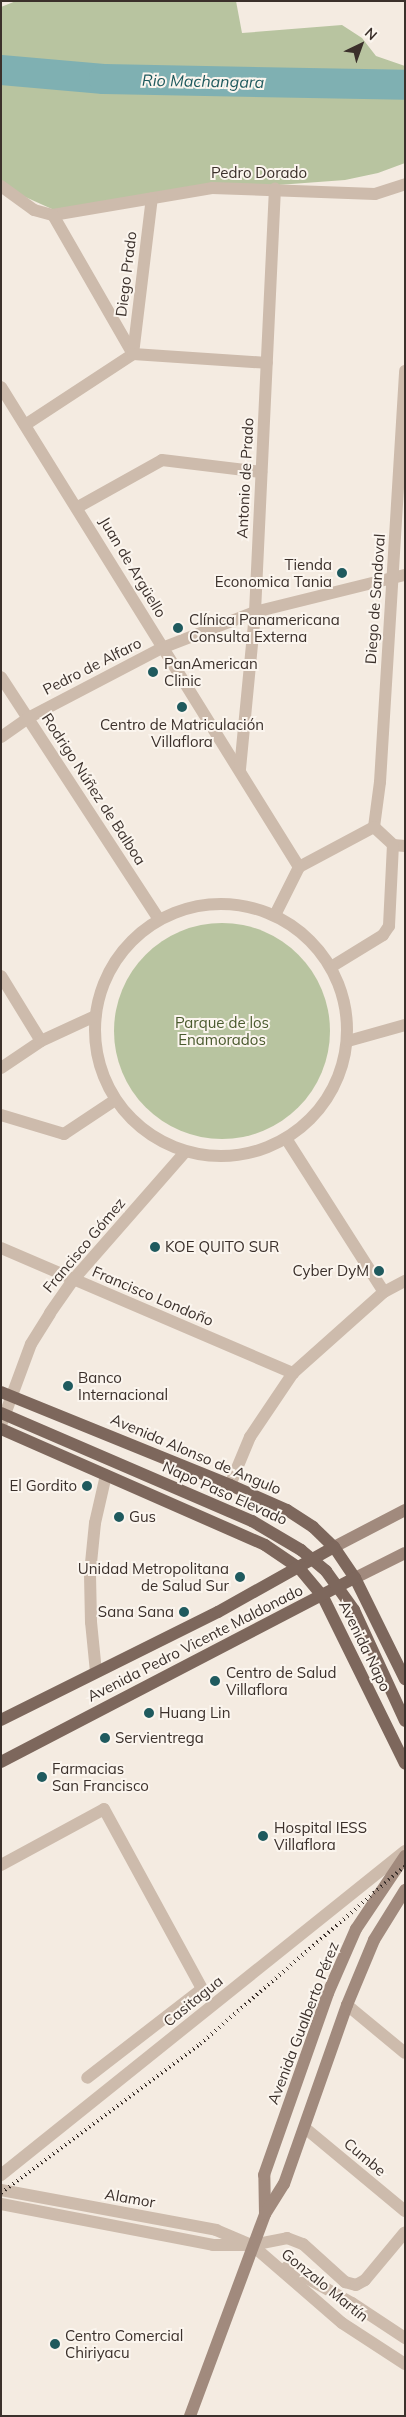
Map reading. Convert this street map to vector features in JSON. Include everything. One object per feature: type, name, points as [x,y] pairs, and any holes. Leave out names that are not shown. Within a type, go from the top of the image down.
[{"type":"main road","name":"Avenida Alonso de Angulo","points":[[5,1394],[287,1510],[313,1527],[334,1547],[355,1578]]},
{"type":"main road","name":"Napo Paso Elevado","points":[[1,1413],[252,1521],[301,1550],[326,1571],[354,1610],[405,1722]]},
{"type":"main road","points":[[1,1429],[265,1545],[299,1568],[322,1595]]},
{"type":"main road","name":"Avenida Pedro Vicente Maldonado","points":[[1,1720],[299,1568],[334,1547],[405,1510]]},
{"type":"main road","name":"Avenida Pedro Vicente Maldonado","points":[[1,1762],[405,1553]]},
{"type":"main road","name":"Avenida Napo","points":[[355,1578],[405,1679]]},
{"type":"main road","name":"Avenida Napo","points":[[322,1595],[405,1764]]},
{"type":"main road","name":"Avenida Gualberto Pérez","points":[[265,2214],[264,2175],[328,1993],[356,1929],[405,1856]]},
{"type":"main road","name":"Avenida Gualberto Pérez","points":[[190,2416],[252,2245],[265,2214],[284,2184],[347,2005],[374,1940],[405,1890]]},
{"type":"street","name":"Pedro Dorado","points":[[1,186],[34,210],[53,215],[212,188],[275,188],[375,194],[405,184]]},
{"type":"street","name":"Antonio de Prado","points":[[240,769],[256,612],[275,188]]},
{"type":"street","name":"Diego Prado","points":[[133,354],[152,198]]},
{"type":"street","points":[[53,215],[133,354]]},
{"type":"street","points":[[25,425],[133,354],[267,363]]},
{"type":"street","name":"Diego de Sandoval","points":[[374,828],[399,575],[405,371]]},
{"type":"street","name":"Juan de Argüello","points":[[1,387],[78,507],[162,648],[240,769],[299,868]]},
{"type":"street","points":[[78,507],[162,460],[261,472]]},
{"type":"street","name":"Pedro de Alfaro","points":[[1,737],[28,718],[162,648],[256,612],[399,575]]},
{"type":"street","name":"Rodrigo Núñez de Balboa","points":[[1,677],[159,919]]},
{"type":"street","points":[[275,915],[299,868],[374,828],[399,845],[389,926],[383,935],[331,967]]},
{"type":"street","points":[[236,904],[275,915],[307,937],[331,967],[346,1003],[348,1041],[334,1087],[317,1114],[287,1140],[254,1154],[228,1157],[185,1152],[146,1132],[115,1100],[98,1060],[95,1016],[105,977],[127,944],[159,919],[196,905],[236,904]]},
{"type":"street","points":[[1,976],[41,1041]]},
{"type":"street","points":[[1,1068],[41,1041],[95,1016]]},
{"type":"street","points":[[348,1041],[405,1026]]},
{"type":"street","points":[[1,1115],[64,1134],[115,1100]]},
{"type":"street","points":[[287,1140],[384,1292]]},
{"type":"street","name":"Francisco Gómez","points":[[1,1425],[5,1394],[31,1344],[73,1280],[185,1152]]},
{"type":"street","name":"Francisco Londoño","points":[[1,1248],[293,1373]]},
{"type":"street","points":[[230,1485],[254,1430],[293,1373],[384,1292],[405,1281]]},
{"type":"street","points":[[96,1672],[91,1622],[90,1573],[95,1523],[106,1475]]},
{"type":"street","points":[[1,1865],[104,1809],[202,1989],[87,2078]]},
{"type":"street","name":"Casitagua","points":[[1,2175],[405,1851]]},
{"type":"street","points":[[347,2005],[405,2053]]},
{"type":"street","name":"Cumbe","points":[[305,2128],[405,2211]]},
{"type":"street","name":"Alamor","points":[[1,2190],[216,2230],[252,2245]]},
{"type":"street","name":"Alamor","points":[[1,2204],[213,2246],[252,2245],[287,2238],[303,2244],[345,2282],[356,2285],[365,2280],[405,2232]]},
{"type":"street","points":[[252,2245],[405,2338]]},
{"type":"street","name":"Gonzalo Martín","points":[[252,2245],[342,2323],[405,2364]]},
{"type":"green space","points":[[16,1],[236,1],[242,33],[342,25],[362,38],[376,56],[405,66],[405,163],[378,173],[345,180],[154,194],[63,214],[1,186],[1,7]]},
{"type":"green space","name":"Parque de los Enamorados","points":[[222,923],[243,925],[263,931],[282,941],[298,955],[312,971],[322,990],[328,1010],[330,1031],[328,1052],[322,1072],[312,1091],[298,1107],[282,1121],[263,1131],[243,1137],[222,1139],[201,1137],[181,1131],[162,1121],[146,1107],[132,1091],[122,1072],[116,1052],[114,1031],[116,1010],[122,990],[132,971],[146,955],[162,941],[181,931],[201,925]]},
{"type":"waterway","name":"Rio Machangara","points":[[1,70],[104,79],[405,85]]},
{"type":"railway","points":[[1,2193],[200,2044],[405,1866]]},
{"type":"place","name":"Tienda Economica Tania","points":[[342,573]]},
{"type":"place","name":"Clínica Panamericana Consulta Externa","points":[[178,628]]},
{"type":"place","name":"PanAmerican Clinic","points":[[153,672]]},
{"type":"place","name":"Centro de Matriculación Villaflora","points":[[182,707]]},
{"type":"place","name":"KOE QUITO SUR","points":[[155,1247]]},
{"type":"place","name":"Cyber DyM","points":[[379,1271]]},
{"type":"place","name":"Banco Internacional","points":[[68,1386]]},
{"type":"place","name":"El Gordito","points":[[87,1486]]},
{"type":"place","name":"Gus","points":[[119,1517]]},
{"type":"place","name":"Unidad Metropolitana de Salud Sur","points":[[240,1577]]},
{"type":"place","name":"Sana Sana","points":[[184,1612]]},
{"type":"place","name":"Centro de Salud Villaflora","points":[[215,1681]]},
{"type":"place","name":"Huang Lin","points":[[149,1713]]},
{"type":"place","name":"Servientrega","points":[[105,1738]]},
{"type":"place","name":"Farmacias San Francisco","points":[[42,1777]]},
{"type":"place","name":"Hospital IESS Villaflora","points":[[263,1836]]},
{"type":"place","name":"Centro Comercial Chiriyacu","points":[[55,2344]]}]
